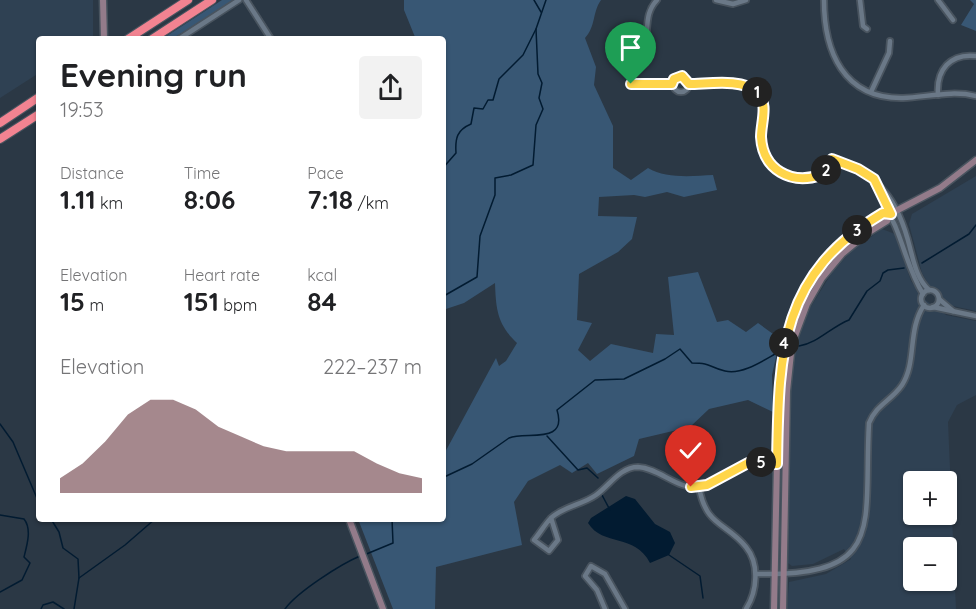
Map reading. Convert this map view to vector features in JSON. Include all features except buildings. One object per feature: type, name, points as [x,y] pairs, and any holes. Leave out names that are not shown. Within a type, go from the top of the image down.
[{"type":"highway","points":[[133,36],[188,0]]},
{"type":"highway","points":[[158,36],[212,0]]},
{"type":"highway","points":[[0,123],[36,99]]},
{"type":"highway","points":[[0,139],[36,116]]},
{"type":"main road","points":[[103,0],[104,36]]},
{"type":"main road","points":[[783,609],[787,391],[790,357],[796,332],[807,304],[833,264],[854,243],[887,221],[894,213],[940,188],[976,160]]},
{"type":"main road","points":[[774,609],[780,361],[797,305],[817,271],[842,243],[874,218],[883,213],[894,213]]},
{"type":"main road","points":[[350,522],[383,609]]},
{"type":"street","points":[[184,36],[239,0]]},
{"type":"street","points":[[246,0],[270,36]]},
{"type":"street","points":[[657,0],[650,8],[646,24],[645,46],[633,65],[631,84],[672,84],[679,76],[687,79],[689,84]]},
{"type":"street","points":[[716,0],[733,4],[746,0]]},
{"type":"street","points":[[824,0],[825,31],[834,57],[845,73],[871,92],[893,97],[976,96]]},
{"type":"street","points":[[860,0],[860,14],[867,28]]},
{"type":"street","points":[[938,0],[953,20]]},
{"type":"street","points":[[871,92],[889,53],[890,41]]},
{"type":"street","points":[[938,95],[939,75],[947,63],[961,57],[976,56]]},
{"type":"street","points":[[672,84],[674,89],[681,92],[687,89],[689,84]]},
{"type":"street","points":[[689,84],[741,85],[759,93],[764,104],[762,144],[767,158],[780,173],[800,178],[815,177],[821,175],[832,159],[865,172],[880,188],[880,195],[905,230],[917,274],[929,290],[936,292],[941,304],[958,314]]},
{"type":"street","points":[[756,574],[808,573],[828,567],[847,555],[861,538],[867,513],[869,423],[875,411],[903,384],[908,367],[914,323],[924,305],[923,294],[914,279],[894,213]]},
{"type":"street","points":[[923,294],[929,290]]},
{"type":"street","points":[[933,307],[939,299]]},
{"type":"street","points":[[924,305],[976,316]]},
{"type":"street","points":[[551,518],[558,540],[549,551],[534,540],[551,518],[564,508],[598,494],[611,480],[637,467],[683,485],[699,487],[748,463],[777,464]]},
{"type":"street","points":[[699,487],[704,506],[712,518],[747,548],[756,574],[754,592],[746,609]]},
{"type":"street","points":[[605,609],[597,590],[585,576],[591,566],[605,574],[625,609]]},
{"type":"shaded area","points":[[0,0],[93,0],[93,36],[36,36],[36,75],[0,98]]},
{"type":"shaded area","points":[[222,0],[234,0],[177,36],[167,36]]},
{"type":"shaded area","points":[[404,0],[601,0],[591,29],[585,38],[596,67],[594,85],[613,126],[613,168],[631,180],[648,168],[671,175],[713,175],[717,190],[684,197],[667,192],[645,197],[634,195],[599,197],[598,216],[637,217],[632,239],[618,252],[579,274],[577,320],[592,323],[578,350],[590,361],[611,344],[653,353],[656,334],[674,335],[668,277],[698,272],[717,322],[728,320],[746,332],[758,323],[780,339],[772,375],[773,412],[748,400],[709,409],[690,427],[639,439],[634,456],[597,474],[588,463],[572,473],[560,465],[528,481],[514,502],[522,545],[436,567],[435,609],[393,609],[359,522],[446,522],[446,450],[496,358],[499,366],[506,361],[517,343],[505,329],[499,316],[495,283],[464,303],[446,309],[446,36],[415,36],[404,10]]},
{"type":"shaded area","points":[[970,0],[976,0],[976,31],[961,25],[974,4]]},
{"type":"shaded area","points":[[976,176],[976,311],[948,305],[932,291],[922,273],[909,224],[912,214]]},
{"type":"shaded area","points":[[882,229],[895,234],[911,281],[924,299],[946,315],[976,321],[976,395],[957,405],[948,422],[950,471],[903,471],[903,525],[952,525],[953,537],[903,537],[903,591],[955,591],[956,609],[787,609],[789,582],[826,574],[851,559],[844,549],[813,564],[792,566],[788,563],[791,387],[796,346],[810,308],[831,274],[851,251]]},
{"type":"shaded area","points":[[626,496],[635,499],[655,524],[670,532],[675,543],[669,555],[650,563],[636,547],[602,535],[588,523],[591,518]]},
{"type":"waterway","points":[[534,0],[541,12]]},
{"type":"waterway","points":[[446,295],[477,277],[480,236],[495,195],[495,178],[511,175],[533,165],[536,125],[543,109],[539,98],[542,83],[538,74],[536,29],[546,0]]},
{"type":"waterway","points":[[446,164],[456,153],[458,135],[471,124],[474,108],[483,109],[488,100],[493,100],[499,79],[523,55],[536,29]]},
{"type":"waterway","points":[[922,263],[969,234],[976,225]]},
{"type":"waterway","points":[[799,346],[812,342],[849,320],[867,291],[880,281],[883,273],[904,268]]},
{"type":"waterway","points":[[446,476],[472,464],[509,438],[551,432],[557,428],[559,421],[557,410],[595,380],[624,379],[680,349],[692,363],[707,364],[731,372],[751,367],[775,354]]},
{"type":"waterway","points":[[0,424],[13,442],[36,496]]},
{"type":"waterway","points":[[547,436],[578,470],[587,468],[598,478]]},
{"type":"waterway","points":[[602,495],[610,510]]},
{"type":"waterway","points":[[0,515],[24,519],[28,527],[24,557],[30,563],[22,580],[0,592]]},
{"type":"waterway","points":[[53,522],[59,532],[63,548],[78,559],[79,578],[74,609]]},
{"type":"waterway","points":[[79,578],[125,545],[152,522]]},
{"type":"waterway","points":[[364,555],[393,543],[392,522]]},
{"type":"waterway","points":[[669,555],[700,576],[703,598]]},
{"type":"waterway","points":[[285,609],[320,579],[360,556]]},
{"type":"waterway","points":[[41,609],[43,605],[53,602],[64,609]]},
{"type":"route","points":[[631,84],[672,84],[674,79],[682,76],[689,84],[749,86],[759,93],[764,104],[762,144],[767,158],[780,173],[788,177],[800,178],[821,175],[832,159],[865,172],[874,179],[891,214],[883,213],[846,239],[817,271],[797,305],[785,337],[780,361],[777,464],[748,463],[707,485],[691,487]]}]
